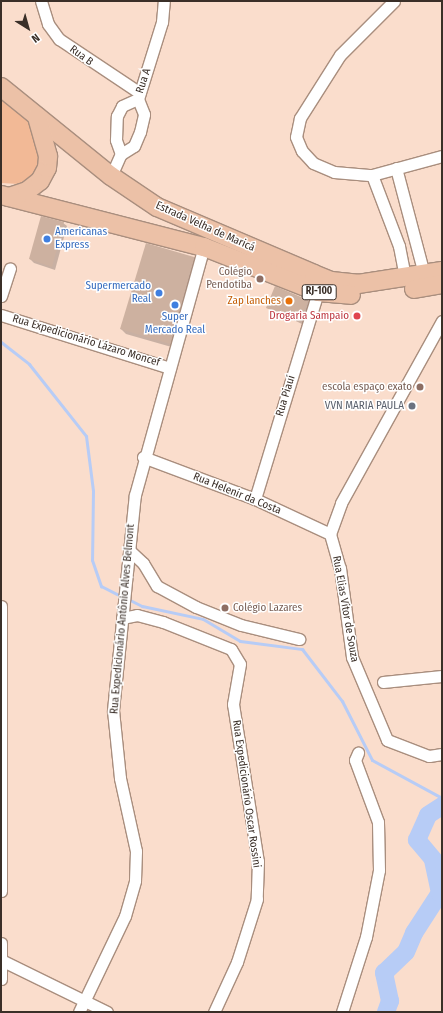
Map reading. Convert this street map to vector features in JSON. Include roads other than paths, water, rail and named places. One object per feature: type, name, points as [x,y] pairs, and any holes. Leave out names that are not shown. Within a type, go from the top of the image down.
[{"type":"main road","name":"Estrada Velha de Maricá","points":[[1,87],[37,118],[111,176],[157,207],[330,281],[358,284],[405,278],[442,271]]},
{"type":"main road","points":[[5,196],[27,191],[40,181],[47,168],[48,156],[37,118]]},
{"type":"main road","name":"Estrada Velha de Maricá","points":[[5,196],[204,247],[318,292],[387,294],[442,284]]},
{"type":"main road","points":[[148,232],[161,224],[157,207]]},
{"type":"street","name":"Rua B","points":[[41,1],[48,24],[59,40],[139,96]]},
{"type":"street","name":"Rua A","points":[[121,154],[134,146],[140,132],[144,114],[139,96],[162,22],[164,1]]},
{"type":"street","points":[[394,1],[340,55],[300,118],[296,136],[302,151],[313,163],[334,172],[372,175],[442,156]]},
{"type":"street","points":[[111,176],[121,154],[116,140],[118,116],[122,106],[139,96]]},
{"type":"street","points":[[396,168],[424,274]]},
{"type":"street","points":[[372,175],[399,246],[405,278]]},
{"type":"street","name":"Rua Expedicionário Antônio Alves Belmont","points":[[79,1012],[125,916],[135,880],[136,851],[120,778],[113,710],[130,551],[134,495],[143,457],[204,247]]},
{"type":"street","points":[[1,296],[10,268]]},
{"type":"street","name":"Rua Piauí","points":[[255,499],[318,292]]},
{"type":"street","name":"Rua Expedicionário Lázaro Moncef","points":[[1,315],[170,368]]},
{"type":"street","points":[[330,534],[341,503],[442,321]]},
{"type":"street","name":"Rua Helenir da Costa","points":[[143,457],[255,499],[330,534]]},
{"type":"street","name":"Rua Elias Vítor de Souza","points":[[330,534],[340,568],[352,657],[387,740],[429,756],[442,754]]},
{"type":"street","points":[[130,551],[143,563],[157,586],[196,607],[241,625],[299,639]]},
{"type":"street","points":[[1,606],[1,891]]},
{"type":"street","name":"Rua Expedicionário Oscar Rossini","points":[[123,616],[138,615],[163,622],[231,650],[240,664],[233,704],[258,861],[256,899],[237,962],[214,1012]]},
{"type":"street","points":[[383,682],[442,676]]},
{"type":"street","points":[[342,1012],[366,938],[379,870],[378,822],[355,760],[358,753]]},
{"type":"street","points":[[1,943],[1,979]]},
{"type":"street","points":[[1,960],[107,1012]]},
{"type":"waterway","points":[[1,342],[29,364],[86,436],[93,491],[92,560],[101,586],[123,597]]},
{"type":"waterway","points":[[128,599],[142,606],[203,619],[240,641],[302,649],[342,701],[372,760],[442,798]]},
{"type":"waterway","points":[[386,1012],[390,1001],[384,973],[406,952],[414,933],[440,893],[433,859],[417,840],[428,815],[442,806]]},
{"type":"place","name":"Americanas Express","points":[[47,239]]},
{"type":"place","name":"Colégio Pendotiba","points":[[260,279]]},
{"type":"place","name":"Supermercado Real","points":[[159,293]]},
{"type":"place","name":"Zap lanches","points":[[289,301]]},
{"type":"place","name":"Super Mercado Real","points":[[175,305]]},
{"type":"place","name":"Drogaria Sampaio","points":[[357,316]]},
{"type":"place","name":"escola espaço exato","points":[[420,387]]},
{"type":"place","name":"VVN MARIA PAULA","points":[[412,406]]},
{"type":"place","name":"Colégio Lazares","points":[[225,608]]}]
